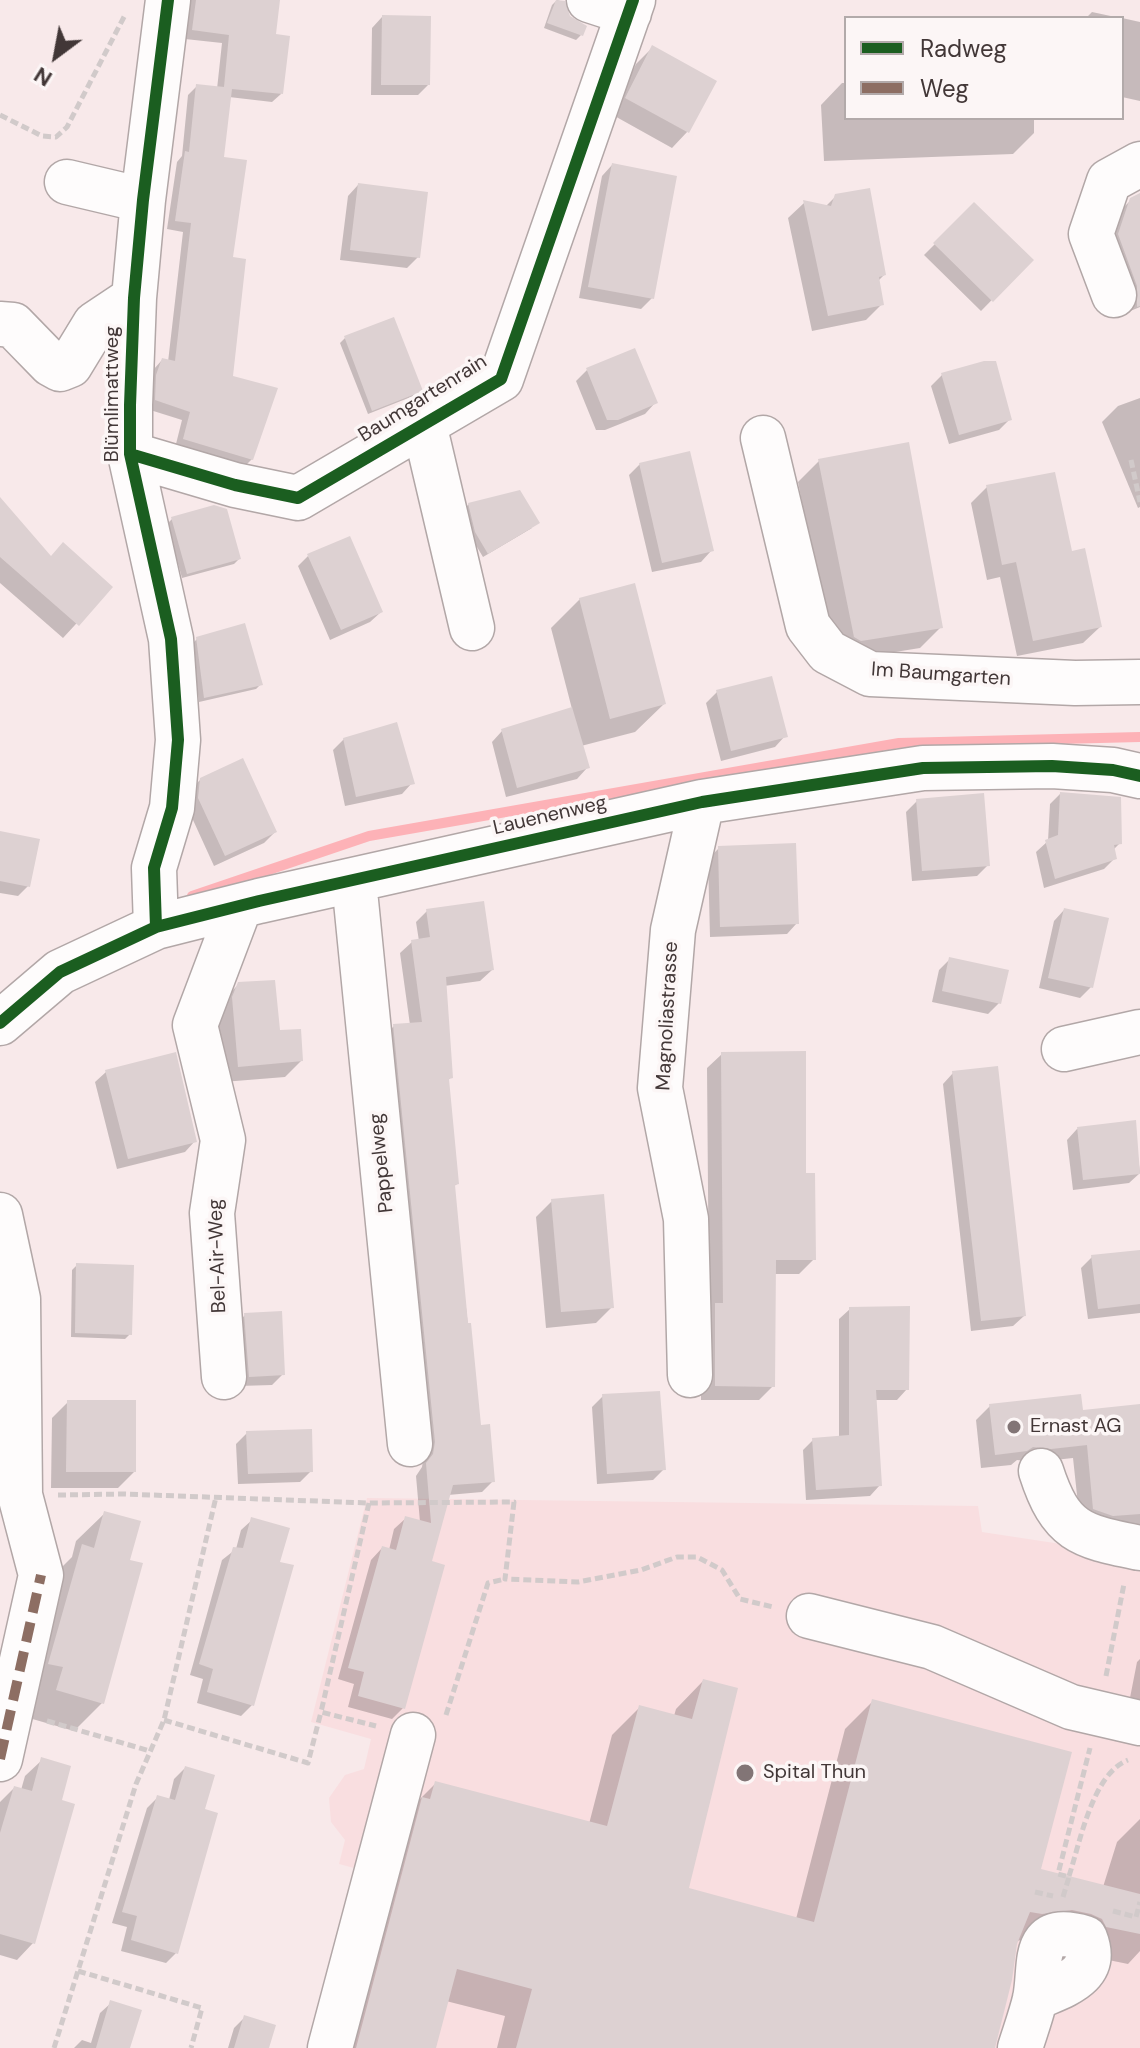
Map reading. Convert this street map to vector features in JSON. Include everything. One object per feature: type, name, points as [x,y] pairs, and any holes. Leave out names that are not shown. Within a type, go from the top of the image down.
[{"type":"street","name":"Blümlimattweg","points":[[156,927],[154,868],[172,808],[178,740],[171,639],[130,454],[134,298],[168,0]]},
{"type":"street","name":"Baumgartenrain","points":[[130,454],[235,485],[298,498],[501,379],[617,4]]},
{"type":"street","points":[[1114,295],[1091,234],[1109,181],[1140,164]]},
{"type":"street","points":[[67,182],[143,200]]},
{"type":"street","name":"Blümlimattweg","points":[[0,324],[13,325],[51,364],[60,369],[70,365],[95,324],[134,298]]},
{"type":"street","name":"Baumgartenrain","points":[[424,424],[472,628]]},
{"type":"street","name":"Im Baumgarten","points":[[763,438],[808,626],[828,652],[870,674],[1075,683],[1140,682]]},
{"type":"street","name":"Lauenenweg","points":[[0,1023],[60,972],[156,927],[702,802],[923,768],[1052,766],[1113,770],[1140,776]]},
{"type":"street","name":"Magnoliastrasse","points":[[690,1375],[686,1219],[660,1088],[673,930],[702,802]]},
{"type":"street","name":"Pappelweg","points":[[354,881],[410,1444]]},
{"type":"street","name":"Bel-Air-Weg","points":[[224,1377],[212,1213],[223,1140],[195,1025],[240,906]]},
{"type":"street","points":[[1064,1049],[1140,1032]]},
{"type":"street","points":[[0,1215],[18,1299],[20,1495],[41,1575],[0,1759]]},
{"type":"street","points":[[1041,1471],[1048,1493],[1075,1531],[1102,1541],[1140,1548]]},
{"type":"street","points":[[809,1616],[932,1647],[1071,1707],[1140,1723]]},
{"type":"street","points":[[330,2048],[427,1731]]},
{"type":"street","points":[[1020,2048],[1035,1998]]},
{"type":"path","points":[[0,115],[42,136],[56,137],[67,127],[126,14]]},
{"type":"path","points":[[1131,460],[1140,502]]},
{"type":"path","points":[[20,1495],[124,1494],[369,1503],[514,1502],[505,1579]]},
{"type":"path","points":[[54,2048],[136,1784],[164,1720],[216,1497]]},
{"type":"path","points":[[164,1720],[308,1763],[369,1503]]},
{"type":"path","points":[[321,1712],[427,1731],[488,1583],[505,1579],[578,1582],[641,1570],[677,1557],[697,1557],[722,1570],[740,1599],[809,1616]]},
{"type":"path","points":[[11,1710],[150,1751]]},
{"type":"path","points":[[1069,1877],[1095,1794],[1120,1763],[1140,1756]]},
{"type":"path","points":[[78,1971],[202,2008],[191,2048]]},
{"type":"shaded area","name":"Spital Thun","points":[[367,1498],[978,1506],[982,1532],[1140,1556],[1140,2048],[307,2048],[354,1868],[339,1864],[345,1840],[331,1822],[329,1798],[345,1775],[364,1769],[371,1739],[311,1722]]},
{"type":"building","points":[[196,0],[280,0],[276,34],[290,36],[283,94],[232,89],[224,157],[247,160],[233,257],[246,259],[233,376],[278,388],[253,460],[183,439],[190,412],[155,400],[156,375],[162,358],[175,361],[191,223],[175,221],[185,151],[189,152],[196,84],[224,87],[229,35],[192,30]]},
{"type":"building","points":[[556,0],[565,1],[570,16],[587,26],[583,36],[547,23]]},
{"type":"building","points":[[382,15],[431,16],[430,85],[381,85]]},
{"type":"building","points":[[652,45],[717,81],[689,133],[625,98]]},
{"type":"building","points":[[612,163],[677,176],[654,299],[588,287]]},
{"type":"building","points":[[358,183],[428,192],[420,258],[350,250]]},
{"type":"building","points":[[870,188],[886,275],[879,277],[884,305],[828,316],[803,200],[831,206],[835,194]]},
{"type":"building","points":[[1140,193],[1140,306],[1137,307],[1137,286],[1118,234],[1130,198]]},
{"type":"building","points":[[974,202],[1034,260],[993,302],[933,243]]},
{"type":"building","points":[[394,317],[423,391],[372,411],[344,336]]},
{"type":"building","points":[[635,348],[658,403],[618,420],[607,420],[586,368]]},
{"type":"building","points":[[984,361],[996,361],[1012,420],[959,435],[941,373]]},
{"type":"building","points":[[909,442],[943,628],[861,641],[854,637],[818,459]]},
{"type":"building","points":[[690,451],[714,551],[662,563],[639,463]]},
{"type":"building","points":[[1055,472],[1072,551],[1085,548],[1102,627],[1033,641],[1016,562],[1002,565],[986,485]]},
{"type":"building","points":[[520,490],[540,523],[488,554],[475,532],[468,503]]},
{"type":"building","points":[[0,497],[51,556],[63,542],[113,587],[79,626],[0,557]]},
{"type":"building","points":[[214,505],[227,509],[241,559],[187,574],[171,517]]},
{"type":"building","points":[[350,536],[383,612],[341,630],[307,554]]},
{"type":"building","points":[[635,583],[666,704],[610,719],[579,598]]},
{"type":"building","points":[[245,623],[263,685],[204,698],[196,637]]},
{"type":"building","points":[[772,676],[788,737],[731,751],[716,690]]},
{"type":"building","points":[[572,707],[590,768],[517,788],[501,729]]},
{"type":"building","points":[[397,722],[415,784],[356,797],[343,738]]},
{"type":"building","points":[[243,758],[277,832],[225,856],[198,798],[200,778]]},
{"type":"building","points":[[1060,792],[1121,797],[1122,844],[1114,845],[1117,859],[1055,879],[1045,840],[1058,835]]},
{"type":"building","points":[[984,793],[990,866],[922,871],[916,799]]},
{"type":"building","points":[[0,831],[40,839],[30,887],[0,881]]},
{"type":"building","points":[[796,843],[799,924],[720,927],[718,846]]},
{"type":"building","points":[[484,901],[494,970],[446,977],[453,1078],[449,1079],[459,1184],[455,1185],[468,1323],[471,1323],[481,1425],[490,1424],[495,1482],[453,1485],[432,1561],[445,1565],[405,1709],[358,1696],[364,1672],[348,1668],[382,1546],[396,1550],[405,1516],[431,1523],[426,1463],[433,1454],[435,1442],[393,1024],[422,1022],[411,940],[430,937],[426,909]]},
{"type":"building","points":[[1064,908],[1109,918],[1093,988],[1048,978]]},
{"type":"building","points":[[949,957],[1009,970],[1001,1004],[942,991]]},
{"type":"building","points":[[275,980],[280,1030],[301,1029],[303,1061],[238,1067],[232,997],[238,982]]},
{"type":"building","points":[[806,1051],[806,1173],[815,1173],[816,1260],[776,1260],[775,1387],[715,1386],[715,1303],[723,1303],[721,1052]]},
{"type":"building","points":[[176,1052],[197,1142],[128,1159],[105,1070]]},
{"type":"building","points":[[998,1066],[1026,1316],[981,1321],[952,1071]]},
{"type":"building","points":[[1136,1120],[1140,1174],[1083,1180],[1077,1127]]},
{"type":"building","points":[[604,1194],[614,1308],[561,1312],[551,1199]]},
{"type":"building","points":[[1140,1250],[1140,1304],[1098,1309],[1091,1255]]},
{"type":"building","points":[[76,1263],[134,1265],[132,1335],[75,1333]]},
{"type":"building","points":[[910,1306],[909,1390],[876,1390],[882,1486],[816,1490],[812,1438],[849,1435],[849,1307]]},
{"type":"building","points":[[282,1311],[285,1375],[249,1377],[244,1313]]},
{"type":"building","points":[[660,1391],[666,1470],[607,1474],[602,1394]]},
{"type":"building","points":[[1081,1394],[1083,1410],[1140,1404],[1140,1514],[1113,1516],[1093,1509],[1087,1445],[1051,1449],[1033,1447],[1027,1451],[995,1455],[989,1404]]},
{"type":"building","points":[[67,1400],[136,1400],[136,1472],[66,1472]]},
{"type":"building","points":[[312,1429],[313,1472],[248,1474],[246,1431]]},
{"type":"building","points":[[104,1511],[141,1521],[130,1560],[143,1563],[104,1704],[56,1690],[63,1667],[48,1664],[82,1544],[94,1548]]},
{"type":"building","points":[[251,1517],[290,1528],[280,1562],[294,1565],[254,1706],[207,1692],[213,1669],[199,1664],[233,1547],[243,1548]]},
{"type":"building","points":[[703,1679],[738,1688],[689,1888],[814,1922],[872,1699],[1072,1752],[1041,1869],[1140,1894],[1140,1934],[1106,1927],[1102,1919],[1072,1910],[1042,1914],[1030,1912],[1017,1944],[1012,1980],[995,2048],[516,2048],[532,1989],[457,1969],[436,2048],[356,2048],[422,1797],[430,1799],[435,1781],[607,1826],[639,1705],[692,1719]]},
{"type":"building","points":[[41,1757],[71,1766],[62,1800],[75,1804],[35,1944],[0,1934],[0,1833],[14,1786],[32,1791]]},
{"type":"building","points":[[185,1766],[215,1775],[205,1809],[218,1813],[178,1954],[131,1940],[137,1916],[122,1912],[157,1795],[175,1800]]},
{"type":"building","points":[[110,2000],[142,2010],[130,2048],[96,2048]]},
{"type":"building","points":[[244,2015],[276,2025],[269,2048],[234,2048]]},
{"type":"waterway","points":[[192,896],[369,836],[899,743],[1140,737]]},
{"type":"marked path","points":[[0,1759],[41,1575]]},
{"type":"cycle path","points":[[156,927],[154,868],[172,808],[178,740],[171,639],[130,454],[130,405],[134,298],[143,200],[168,0]]},
{"type":"cycle path","points":[[130,454],[235,485],[298,498],[501,379],[633,0]]},
{"type":"cycle path","points":[[0,1023],[60,972],[156,927],[702,802],[923,768],[1052,766],[1113,770],[1140,776]]},
{"type":"place","name":"Ernast AG","points":[[1014,1427]]},
{"type":"place","name":"Spital Thun","points":[[745,1773]]}]
